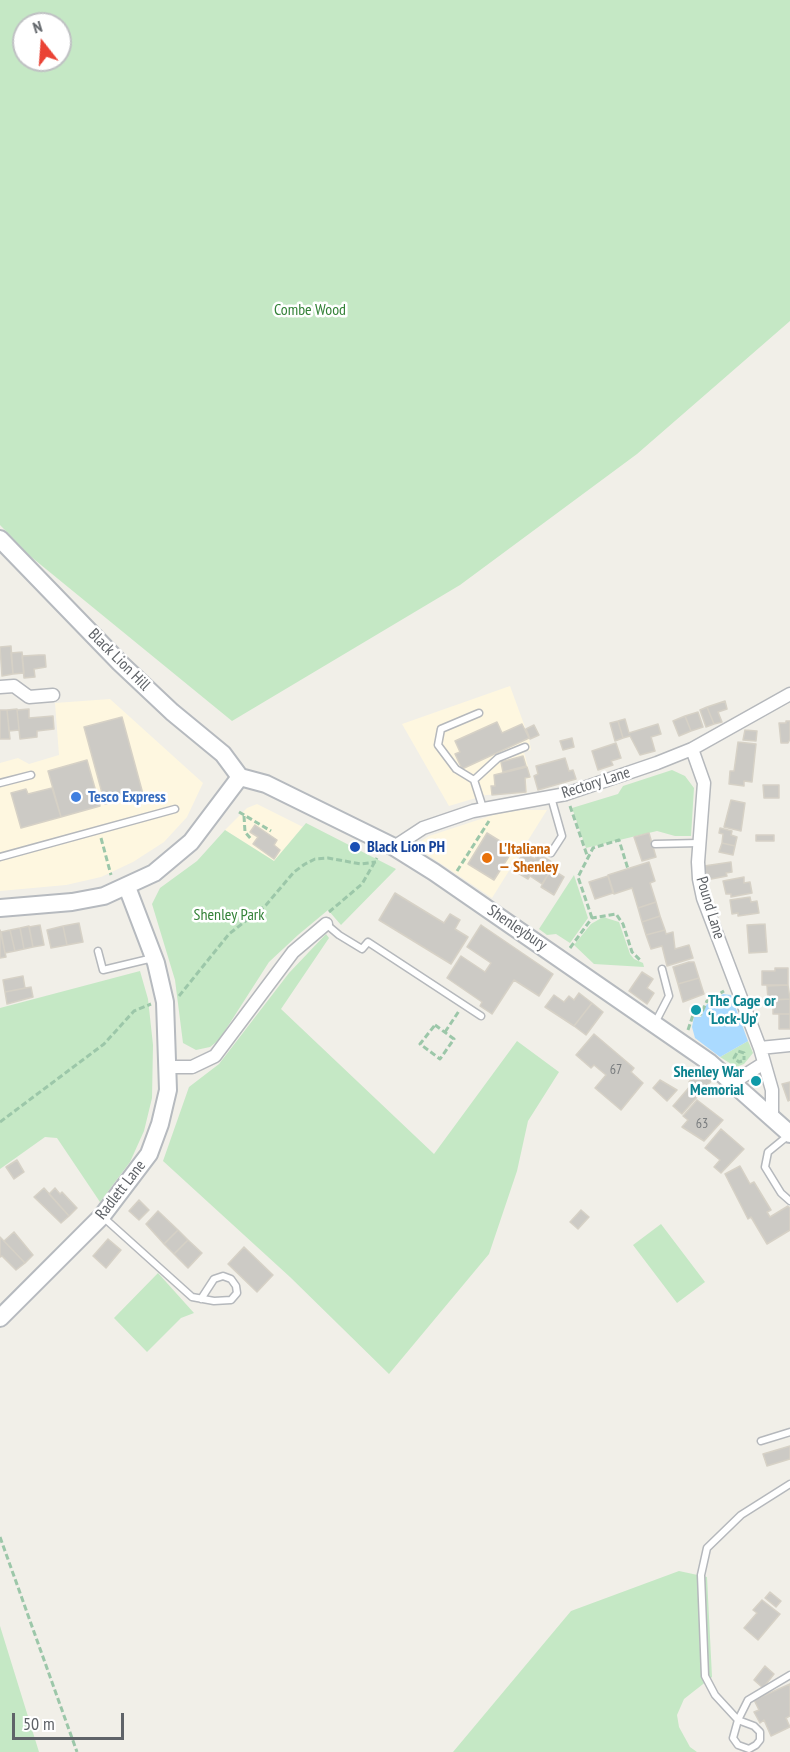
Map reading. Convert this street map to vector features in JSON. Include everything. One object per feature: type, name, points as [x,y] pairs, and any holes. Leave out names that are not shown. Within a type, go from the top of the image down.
[{"type":"main road","name":"Black Lion Hill","points":[[0,539],[120,663],[172,712],[223,754],[240,777]]},
{"type":"main road","name":"Shenleybury","points":[[240,777],[266,784],[394,847],[450,883],[655,1023],[734,1082],[790,1134]]},
{"type":"main road","points":[[0,908],[72,902],[127,887],[154,873],[191,842],[240,777]]},
{"type":"main road","name":"Radlett Lane","points":[[0,1318],[102,1216],[149,1154],[160,1124],[168,1090],[165,1002],[154,958],[127,887]]},
{"type":"street","points":[[0,687],[14,686],[29,697],[53,695]]},
{"type":"street","name":"Rectory Lane","points":[[394,847],[423,828],[483,808],[566,794],[692,749],[790,694]]},
{"type":"street","name":"Pound Lane","points":[[692,749],[704,785],[698,862],[704,898],[760,1048],[772,1090],[772,1115]]},
{"type":"street","points":[[168,1067],[192,1067],[205,1063],[215,1056],[293,952],[326,924]]},
{"type":"street","points":[[760,1048],[790,1046]]},
{"type":"street","points":[[734,1082],[747,1066],[764,1063]]},
{"type":"lane","points":[[479,713],[441,729],[438,745],[456,769],[474,780],[483,808]]},
{"type":"lane","points":[[474,780],[498,758],[525,747]]},
{"type":"lane","points":[[0,783],[31,775]]},
{"type":"lane","points":[[551,797],[562,836],[551,853]]},
{"type":"lane","points":[[0,857],[175,809]]},
{"type":"lane","points":[[655,844],[700,843]]},
{"type":"lane","points":[[326,924],[362,949],[368,942],[481,1016]]},
{"type":"lane","points":[[98,951],[103,970],[154,958]]},
{"type":"lane","points":[[655,1023],[669,996],[662,969]]},
{"type":"lane","points":[[790,1134],[768,1152],[765,1159],[765,1167],[770,1176],[781,1193],[790,1201]]},
{"type":"lane","points":[[102,1216],[192,1297],[214,1302],[231,1300],[237,1293],[236,1286],[231,1279],[223,1276],[214,1279],[201,1299]]},
{"type":"lane","points":[[761,1441],[790,1432]]},
{"type":"lane","points":[[790,1484],[741,1515],[707,1548],[701,1575],[705,1676],[715,1695],[738,1719],[754,1726],[760,1732],[760,1740],[756,1746],[749,1749],[738,1745],[733,1738],[738,1719],[748,1700],[790,1675]]},
{"type":"path","points":[[566,794],[588,858]]},
{"type":"path","points":[[450,883],[499,805]]},
{"type":"path","points":[[239,812],[271,831]]},
{"type":"path","points":[[244,816],[245,832],[251,839]]},
{"type":"path","points":[[99,830],[112,877]]},
{"type":"path","points":[[592,918],[578,877],[593,848],[619,840],[628,868]]},
{"type":"path","points":[[178,998],[185,986],[229,934],[266,905],[294,872],[305,864],[315,859],[328,858],[361,864],[377,860],[362,884],[329,911],[326,924]]},
{"type":"path","points":[[561,959],[592,918],[616,914],[623,924],[632,952],[640,960]]},
{"type":"path","points":[[688,1031],[693,1015],[701,1014],[707,1001],[728,990]]},
{"type":"path","points":[[0,1122],[104,1044],[134,1011],[147,1004],[153,1004]]},
{"type":"path","points":[[445,1032],[463,1004]]},
{"type":"path","points":[[435,1025],[445,1032],[454,1039],[440,1059],[420,1044],[435,1025]]},
{"type":"path","points":[[0,1538],[77,1752]]},
{"type":"shaded area","points":[[510,686],[529,738],[531,750],[524,752],[531,778],[526,779],[527,793],[486,795],[449,806],[402,724]]},
{"type":"shaded area","points":[[110,699],[203,783],[187,817],[164,842],[133,862],[101,877],[66,885],[0,891],[0,763],[18,758],[29,764],[59,755],[55,703]]},
{"type":"shaded area","points":[[257,804],[303,827],[274,861],[225,830],[247,808]]},
{"type":"shaded area","points":[[547,810],[492,898],[419,849],[420,842],[429,836],[499,813]]},
{"type":"green space","name":"Combe Wood","points":[[0,0],[790,0],[790,321],[637,454],[460,585],[232,721],[30,556],[0,525]]},
{"type":"green space","points":[[672,770],[685,776],[694,788],[691,836],[675,836],[657,831],[586,848],[572,808],[618,794],[623,786]]},
{"type":"green space","name":"Shenley Park","points":[[306,823],[396,869],[341,925],[328,910],[298,935],[269,962],[219,1040],[210,1047],[196,1050],[183,1043],[175,980],[152,904],[160,888],[197,861],[225,830],[274,861]]},
{"type":"green space","points":[[574,875],[588,918],[570,943],[556,934],[547,935],[539,929]]},
{"type":"green space","points":[[603,917],[619,922],[630,954],[634,959],[643,963],[644,967],[594,964],[574,945],[591,924]]},
{"type":"green space","points":[[326,934],[329,938],[281,1009],[434,1154],[517,1041],[559,1072],[528,1121],[517,1171],[489,1254],[389,1374],[290,1277],[163,1161],[189,1087],[219,1064],[289,973]]},
{"type":"green space","points":[[140,971],[148,999],[153,1045],[152,1098],[144,1131],[130,1162],[100,1202],[57,1138],[45,1137],[0,1169],[0,1008]]},
{"type":"green space","points":[[748,1041],[753,1053],[744,1064],[736,1067],[720,1057]]},
{"type":"green space","points":[[661,1224],[705,1282],[677,1303],[633,1245]]},
{"type":"green space","points":[[158,1273],[194,1313],[181,1318],[147,1352],[114,1318]]},
{"type":"green space","points":[[679,1571],[707,1577],[712,1677],[684,1699],[677,1715],[679,1727],[690,1747],[697,1752],[453,1752],[571,1611]]},
{"type":"green space","points":[[0,1626],[39,1752],[0,1752]]},
{"type":"water","points":[[723,994],[731,995],[748,1041],[720,1057],[695,1038],[692,1027],[694,1017],[701,1017],[706,1005]]},
{"type":"building","points":[[11,646],[13,674],[2,676],[0,647]]},
{"type":"building","points":[[22,652],[24,673],[13,674],[11,653]]},
{"type":"building","points":[[45,655],[46,667],[34,669],[35,677],[24,678],[22,656]]},
{"type":"building","points":[[725,701],[727,709],[718,712],[722,722],[714,724],[707,707]]},
{"type":"building","points":[[707,707],[714,724],[706,727],[700,710]]},
{"type":"building","points":[[17,709],[19,730],[9,731],[7,710]]},
{"type":"building","points":[[29,709],[29,718],[53,716],[54,729],[37,731],[37,737],[20,739],[17,710]]},
{"type":"building","points":[[0,710],[7,710],[10,739],[0,739]]},
{"type":"building","points":[[698,712],[703,727],[691,731],[685,716]]},
{"type":"building","points":[[685,716],[691,731],[679,736],[673,721]]},
{"type":"building","points":[[122,717],[143,794],[105,804],[84,727]]},
{"type":"building","points":[[625,719],[629,733],[658,724],[661,734],[651,737],[655,751],[640,755],[630,736],[623,738],[618,721]]},
{"type":"building","points":[[618,721],[623,738],[615,741],[610,723]]},
{"type":"building","points":[[790,721],[790,739],[788,743],[781,743],[779,723],[786,723]]},
{"type":"building","points":[[497,722],[502,733],[522,724],[529,738],[462,769],[455,754],[460,752],[455,741]]},
{"type":"building","points":[[534,725],[539,735],[530,739],[526,729]]},
{"type":"building","points":[[745,730],[757,731],[756,741],[743,740]]},
{"type":"building","points":[[572,738],[574,747],[563,750],[560,741]]},
{"type":"building","points":[[738,742],[756,744],[752,782],[744,781],[744,786],[729,784],[730,771],[734,771]]},
{"type":"building","points":[[616,743],[621,758],[611,761],[613,765],[598,770],[592,751]]},
{"type":"building","points":[[523,756],[526,766],[503,772],[501,762]]},
{"type":"building","points":[[565,758],[569,771],[573,770],[576,779],[538,790],[534,776],[538,774],[536,766]]},
{"type":"building","name":"Tesco Express","points":[[87,760],[100,806],[61,817],[48,771]]},
{"type":"building","points":[[527,767],[530,777],[525,778],[526,792],[492,795],[491,786],[495,786],[494,775]]},
{"type":"building","points":[[763,785],[779,785],[779,798],[764,798]]},
{"type":"building","points":[[52,788],[61,817],[21,828],[11,793],[26,789],[28,794]]},
{"type":"building","points":[[731,800],[745,803],[741,831],[724,827]]},
{"type":"building","points":[[255,825],[277,840],[274,845],[280,850],[274,859],[253,844],[258,837],[250,832]]},
{"type":"building","points":[[720,828],[732,831],[731,835],[737,837],[735,846],[722,843],[723,834],[719,833]]},
{"type":"building","points":[[487,833],[508,846],[506,850],[511,853],[494,880],[468,864]]},
{"type":"building","points":[[649,833],[656,857],[642,861],[634,837]]},
{"type":"building","points":[[756,835],[774,835],[774,841],[756,841]]},
{"type":"building","points":[[722,843],[735,846],[733,855],[719,852]]},
{"type":"building","points":[[524,852],[535,859],[537,855],[541,858],[528,879],[513,870]]},
{"type":"building","points":[[542,856],[555,864],[542,884],[530,876]]},
{"type":"building","points":[[649,862],[655,881],[650,883],[656,902],[638,908],[632,888],[614,894],[608,875]]},
{"type":"building","points":[[731,862],[732,872],[726,873],[727,876],[706,880],[704,866]]},
{"type":"building","points":[[553,866],[558,869],[556,872],[564,877],[554,895],[541,887]]},
{"type":"building","points":[[608,876],[613,893],[595,899],[589,882]]},
{"type":"building","points":[[744,877],[744,883],[750,882],[752,893],[731,897],[731,894],[726,894],[723,881]]},
{"type":"building","points":[[395,893],[444,923],[450,914],[460,920],[455,929],[468,937],[451,964],[379,920]]},
{"type":"building","points":[[750,897],[751,902],[757,901],[759,913],[738,916],[738,913],[732,914],[730,900]]},
{"type":"building","points":[[656,902],[660,916],[642,922],[638,908]]},
{"type":"building","points":[[660,916],[665,930],[646,935],[642,922]]},
{"type":"building","points":[[79,923],[83,942],[67,945],[63,926]]},
{"type":"building","points":[[765,924],[767,952],[749,953],[747,925]]},
{"type":"building","points":[[40,925],[44,945],[33,947],[29,927]]},
{"type":"building","points":[[481,925],[553,974],[539,996],[514,980],[492,1014],[480,1006],[482,1002],[447,978],[461,956],[485,972],[491,963],[467,947]]},
{"type":"building","points":[[29,926],[33,947],[24,949],[20,928]]},
{"type":"building","points":[[63,926],[67,945],[51,948],[47,930]]},
{"type":"building","points":[[20,928],[24,949],[15,951],[10,930]]},
{"type":"building","points":[[0,930],[6,957],[0,958]]},
{"type":"building","points":[[10,930],[15,951],[5,953],[1,932]]},
{"type":"building","points":[[665,930],[666,934],[673,932],[675,949],[689,945],[693,958],[667,966],[662,946],[651,949],[646,935]]},
{"type":"building","points":[[694,962],[699,978],[678,984],[673,967]]},
{"type":"building","points":[[775,968],[788,968],[788,985],[762,985],[762,971],[775,971]]},
{"type":"building","points":[[642,972],[653,979],[647,988],[654,993],[647,1004],[629,991]]},
{"type":"building","points":[[23,976],[25,988],[5,992],[3,980]]},
{"type":"building","points":[[699,978],[704,994],[683,1002],[678,984]]},
{"type":"building","points":[[788,985],[790,999],[768,1000],[767,986]]},
{"type":"building","points":[[31,987],[33,997],[7,1004],[5,992]]},
{"type":"building","points":[[579,993],[592,1003],[574,1026],[545,1007],[554,995],[564,1002],[569,996],[574,1000]]},
{"type":"building","points":[[790,999],[790,1014],[773,1014],[773,1000]]},
{"type":"building","points":[[592,1003],[603,1012],[586,1035],[574,1026]]},
{"type":"building","points":[[779,1014],[790,1014],[790,1029],[779,1029]]},
{"type":"building","points":[[594,1034],[634,1068],[631,1072],[643,1083],[621,1110],[595,1088],[606,1075],[594,1065],[591,1068],[576,1055]]},
{"type":"building","points":[[701,1068],[713,1079],[682,1114],[673,1106],[692,1084],[689,1082]]},
{"type":"building","points":[[660,1080],[677,1090],[667,1101],[653,1088]]},
{"type":"building","points":[[790,1082],[790,1100],[788,1101],[782,1084]]},
{"type":"building","points":[[697,1100],[723,1120],[704,1141],[682,1127],[688,1120],[683,1116]]},
{"type":"building","points":[[721,1129],[744,1149],[721,1173],[714,1167],[720,1160],[705,1148]]},
{"type":"building","points":[[17,1160],[24,1172],[14,1179],[6,1167]]},
{"type":"building","points":[[740,1166],[750,1184],[754,1182],[771,1210],[767,1212],[770,1217],[788,1206],[790,1208],[790,1230],[767,1244],[751,1217],[748,1219],[725,1174]]},
{"type":"building","points":[[44,1188],[69,1216],[61,1223],[34,1197]]},
{"type":"building","points":[[55,1188],[77,1208],[69,1216],[49,1194]]},
{"type":"building","points":[[139,1200],[149,1210],[139,1220],[129,1211]]},
{"type":"building","points":[[581,1210],[589,1217],[578,1229],[570,1222]]},
{"type":"building","points":[[158,1211],[178,1230],[164,1244],[146,1224]]},
{"type":"building","points":[[178,1230],[188,1240],[174,1254],[164,1244]]},
{"type":"building","points":[[14,1232],[33,1255],[25,1263],[4,1241]]},
{"type":"building","points":[[0,1237],[25,1263],[16,1270],[2,1256],[0,1257]]},
{"type":"building","points":[[108,1239],[121,1250],[106,1268],[93,1256]]},
{"type":"building","points":[[188,1240],[202,1253],[188,1268],[174,1254]]},
{"type":"building","points":[[244,1247],[273,1275],[257,1292],[228,1264]]},
{"type":"building","points":[[790,1446],[790,1459],[767,1466],[763,1454]]},
{"type":"building","points":[[770,1592],[781,1601],[776,1607],[765,1598]]},
{"type":"building","points":[[762,1600],[780,1614],[758,1640],[744,1628],[757,1613],[753,1610]]},
{"type":"building","points":[[765,1666],[774,1674],[763,1688],[754,1680]]},
{"type":"building","points":[[790,1684],[790,1716],[786,1718],[790,1727],[771,1736],[764,1720],[760,1723],[754,1712],[759,1710],[754,1700]]},
{"type":"place","name":"Tesco Express","points":[[76,797]]},
{"type":"place","name":"Black Lion PH","points":[[355,847]]},
{"type":"place","name":"L'Italiana — Shenley","points":[[487,858]]},
{"type":"place","name":"The Cage or ‘Lock-Up’","points":[[696,1010]]},
{"type":"place","name":"Shenley War Memorial","points":[[756,1081]]}]
